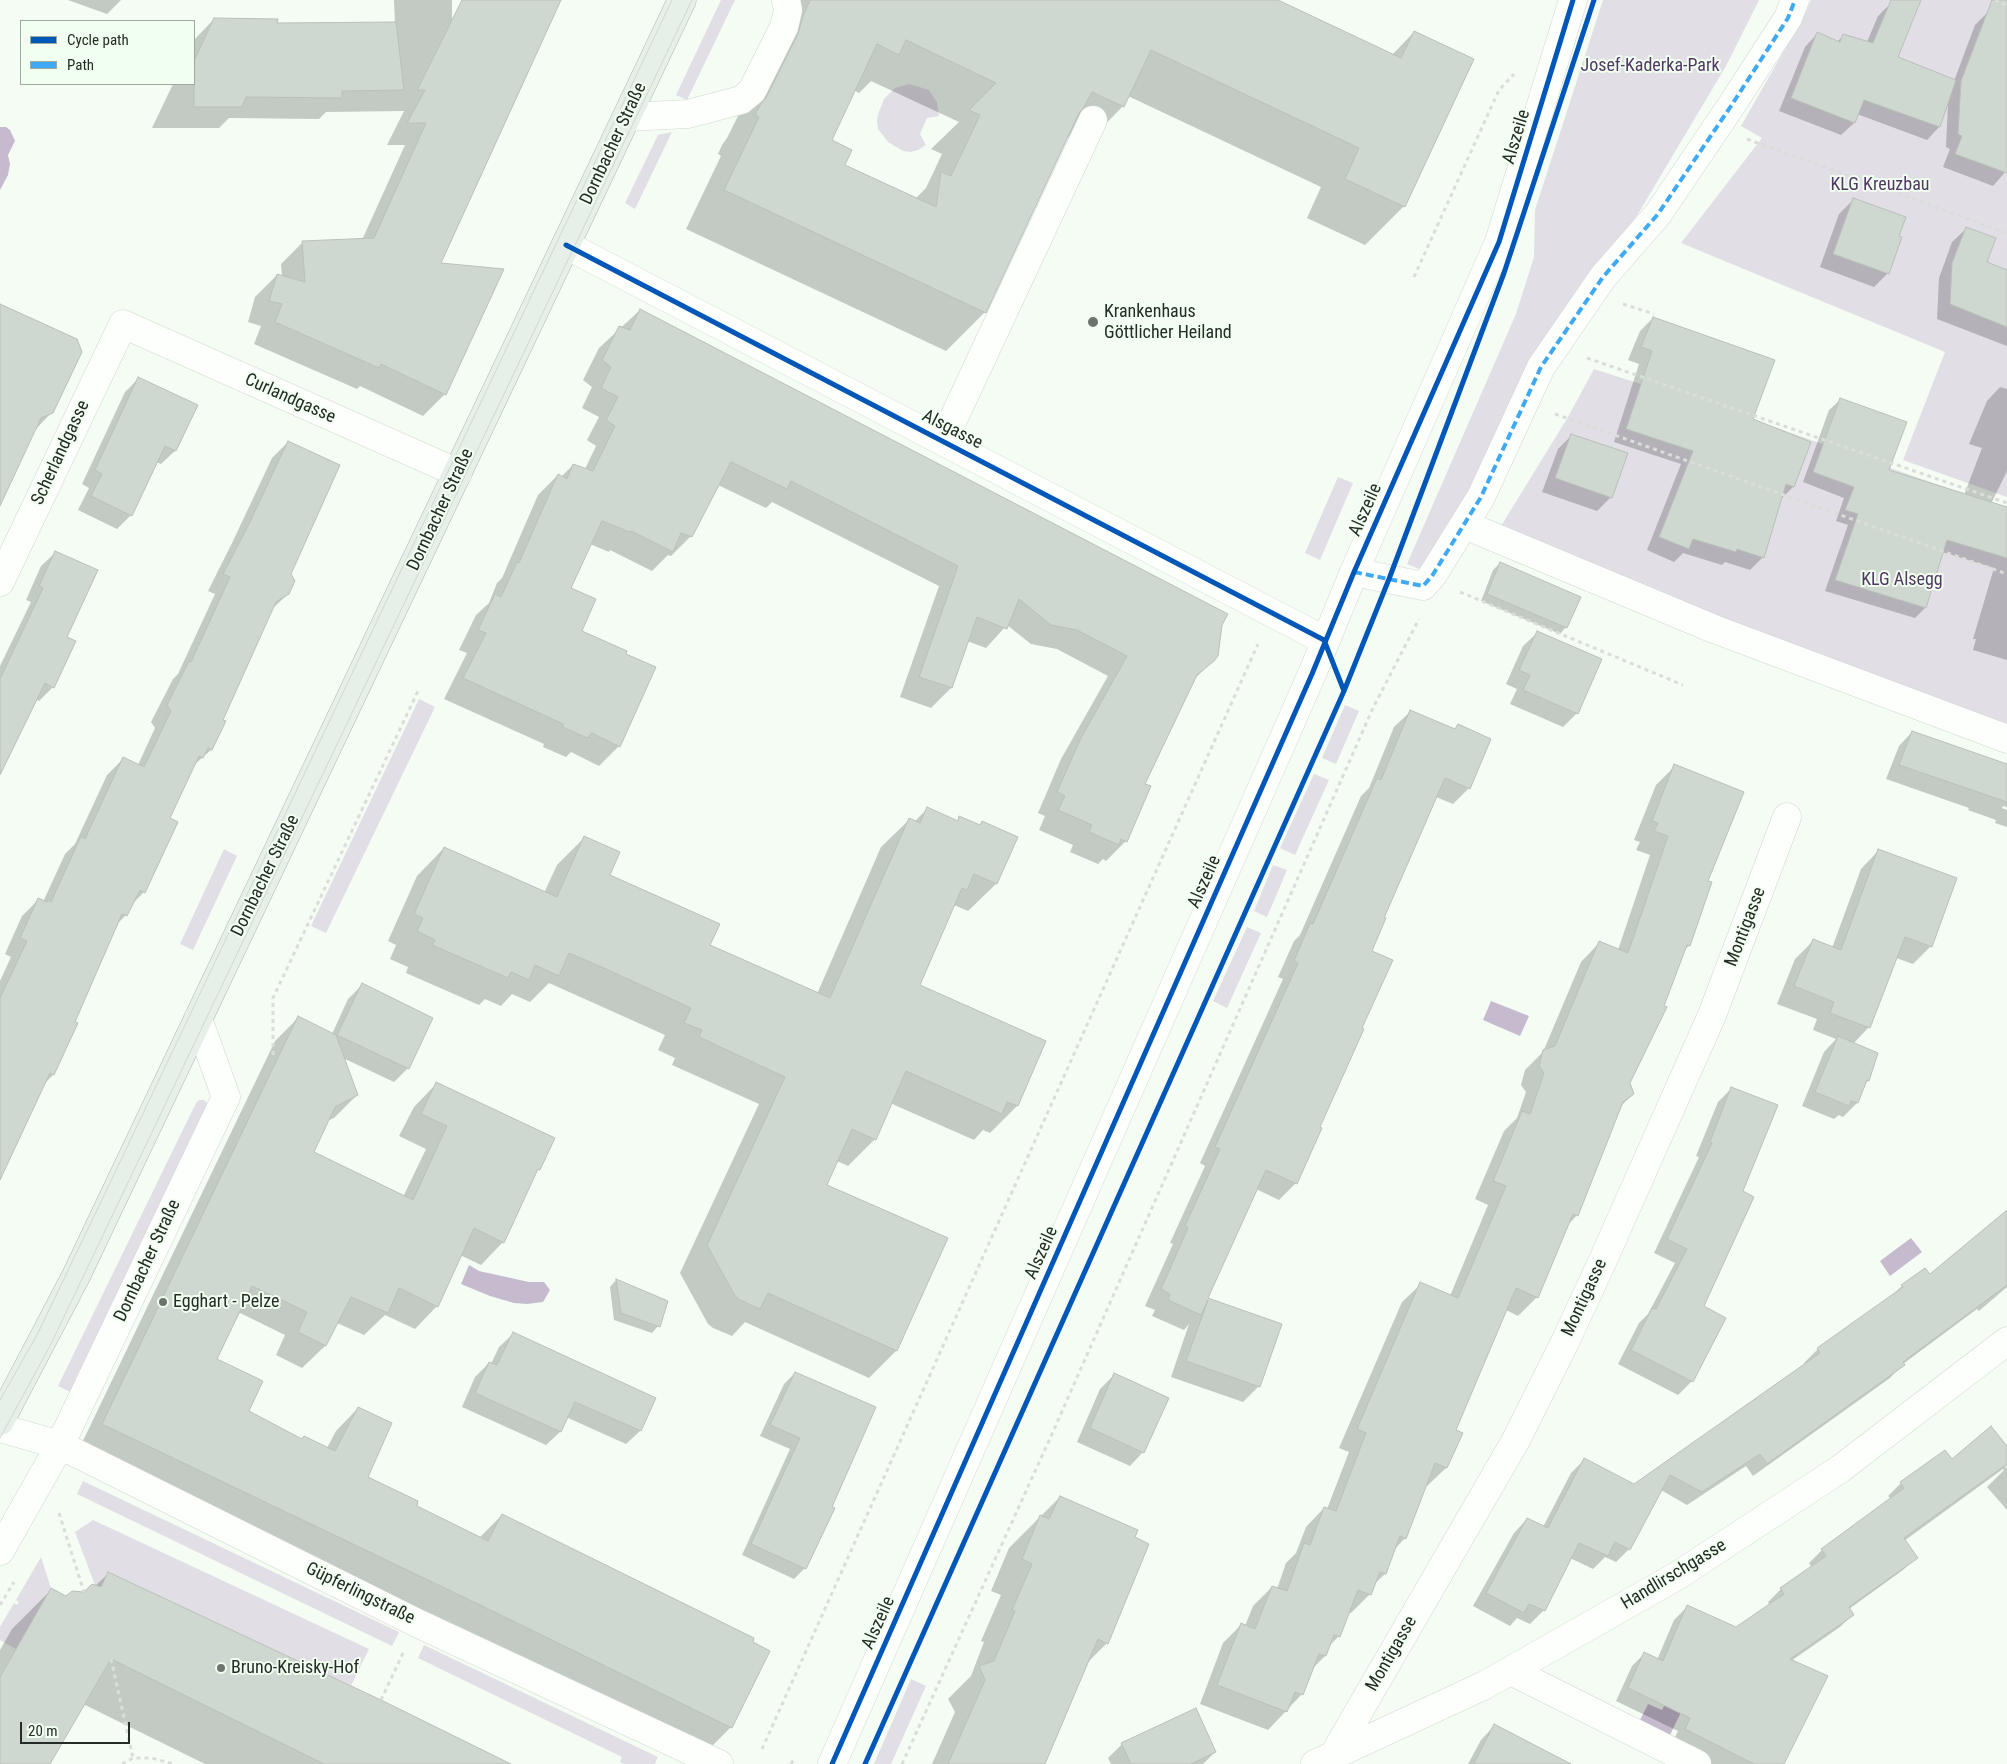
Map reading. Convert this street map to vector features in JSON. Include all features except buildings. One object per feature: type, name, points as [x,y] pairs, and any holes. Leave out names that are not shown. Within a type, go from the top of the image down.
[{"type":"main road","name":"Dornbacher Straße","points":[[0,1421],[76,1276],[682,0]]},
{"type":"street","points":[[627,117],[688,114],[741,100],[752,91],[784,27],[788,10],[786,0]]},
{"type":"street","name":"Alszeile","points":[[832,1764],[1308,684],[1324,640],[1499,242],[1573,0]]},
{"type":"street","points":[[1354,572],[1427,581],[1481,497],[1541,367],[1603,277],[1658,214],[1742,90],[1788,18],[1795,0]]},
{"type":"street","points":[[943,441],[1093,120]]},
{"type":"street","name":"Alsgasse","points":[[566,245],[1324,640]]},
{"type":"street","name":"Curlandgasse","points":[[123,324],[458,473]]},
{"type":"street","name":"Scherlandgasse","points":[[0,582],[123,324]]},
{"type":"street","points":[[1465,524],[1714,629],[2007,739]]},
{"type":"street","name":"Montigasse","points":[[1324,1760],[1516,1440],[1603,1260],[1712,1015],[1787,817]]},
{"type":"street","name":"Dornbacher Straße","points":[[0,1552],[60,1445],[226,1097],[198,1019]]},
{"type":"street","name":"Handlirschgasse","points":[[1324,1760],[1477,1689],[1677,1576],[1840,1469],[2007,1341]]},
{"type":"street","name":"Güpferlingstraße","points":[[0,1428],[60,1445],[417,1623],[719,1764]]},
{"type":"street","points":[[1511,1671],[1697,1764]]},
{"type":"path","points":[[1995,0],[2007,4]]},
{"type":"path","points":[[1414,277],[1499,90],[1516,71]]},
{"type":"path","points":[[1746,139],[2007,233]]},
{"type":"path","points":[[1621,303],[1654,314]]},
{"type":"path","points":[[1585,358],[2007,503]]},
{"type":"path","points":[[1553,413],[2007,574]]},
{"type":"path","points":[[902,1764],[1052,1434],[1373,708],[1419,618],[1427,581],[1459,592],[1683,685]]},
{"type":"path","points":[[762,1749],[1261,639]]},
{"type":"path","points":[[273,1055],[273,998],[418,691]]},
{"type":"path","points":[[56,1509],[60,1515],[84,1592]]},
{"type":"path","points":[[381,1700],[417,1623]]},
{"type":"path","points":[[110,1659],[133,1758]]},
{"type":"path","points":[[791,1764],[795,1757]]},
{"type":"path","points":[[122,1764],[133,1758],[152,1758],[173,1764]]},
{"type":"green space","points":[[721,0],[735,0],[687,100],[676,95]]},
{"type":"green space","name":"Josef-Kaderka-Park","points":[[1603,0],[1759,0],[1726,66],[1635,219],[1596,270],[1488,454],[1450,528],[1433,556],[1419,569],[1407,564],[1516,314],[1534,257],[1535,210]]},
{"type":"green space","name":"KLG Kreuzbau","points":[[1811,0],[2007,0],[2007,497],[1903,460],[1945,352],[1681,243],[1762,138],[1741,126],[1805,14]]},
{"type":"green space","points":[[909,84],[929,90],[937,102],[939,116],[927,118],[920,134],[926,145],[911,152],[903,151],[888,142],[878,129],[877,121],[884,99],[895,88]]},
{"type":"green space","points":[[672,132],[635,209],[625,203],[658,135]]},
{"type":"green space","name":"KLG Alsegg","points":[[1594,369],[1774,427],[2007,509],[2007,725],[1728,623],[1501,526],[1568,417]]},
{"type":"green space","points":[[1338,477],[1353,483],[1320,560],[1305,553]]},
{"type":"green space","points":[[419,699],[435,707],[326,933],[311,926]]},
{"type":"green space","points":[[1345,705],[1359,711],[1336,764],[1322,758]]},
{"type":"green space","points":[[1314,774],[1329,780],[1295,855],[1280,848]]},
{"type":"green space","points":[[224,849],[237,856],[193,950],[180,944]]},
{"type":"green space","points":[[1273,865],[1287,870],[1267,917],[1254,911]]},
{"type":"green space","points":[[1247,927],[1261,933],[1227,1008],[1213,1001]]},
{"type":"green space","points":[[199,1100],[204,1100],[208,1104],[72,1393],[58,1386]]},
{"type":"green space","points":[[83,1481],[399,1632],[392,1646],[77,1494]]},
{"type":"green space","points":[[93,1520],[369,1649],[351,1686],[108,1572],[101,1587],[95,1585],[75,1532]]},
{"type":"green space","points":[[41,1557],[51,1588],[16,1649],[0,1640],[0,1627],[14,1603],[17,1605],[19,1602],[16,1600]]},
{"type":"green space","points":[[424,1645],[658,1757],[655,1764],[624,1764],[620,1762],[622,1757],[418,1658]]},
{"type":"green space","points":[[911,1679],[926,1686],[891,1764],[874,1764]]},
{"type":"shaded area","points":[[0,127],[6,127],[10,130],[15,141],[8,155],[10,164],[8,175],[0,190]]},
{"type":"shaded area","points":[[1491,1001],[1529,1016],[1520,1036],[1483,1020]]},
{"type":"shaded area","points":[[1911,1238],[1922,1252],[1890,1276],[1880,1261]]},
{"type":"shaded area","points":[[469,1265],[479,1271],[529,1282],[544,1282],[550,1290],[543,1302],[527,1304],[514,1303],[490,1296],[461,1284]]},
{"type":"shaded area","points":[[1668,1698],[1684,1706],[1670,1735],[1640,1720],[1648,1704],[1662,1710]]},
{"type":"tram line","points":[[0,1400],[37,1335],[110,1183],[672,0]]},
{"type":"tram line","points":[[0,1438],[51,1344],[692,0]]},
{"type":"marked path","points":[[1354,572],[1423,586],[1432,576],[1481,497],[1541,367],[1603,277],[1658,214],[1788,18],[1795,0]]},
{"type":"cycle path","points":[[832,1764],[1312,674],[1354,572],[1499,242],[1573,0]]},
{"type":"cycle path","points":[[1344,691],[1389,579],[1504,273],[1594,0]]},
{"type":"cycle path","points":[[566,245],[1324,640]]},
{"type":"cycle path","points":[[865,1764],[1344,691],[1324,640]]},
{"type":"place","name":"Krankenhaus Göttlicher Heiland","points":[[1093,322]]},
{"type":"place","name":"Egghart - Pelze","points":[[163,1302]]},
{"type":"place","name":"Bruno-Kreisky-Hof","points":[[221,1668]]}]
